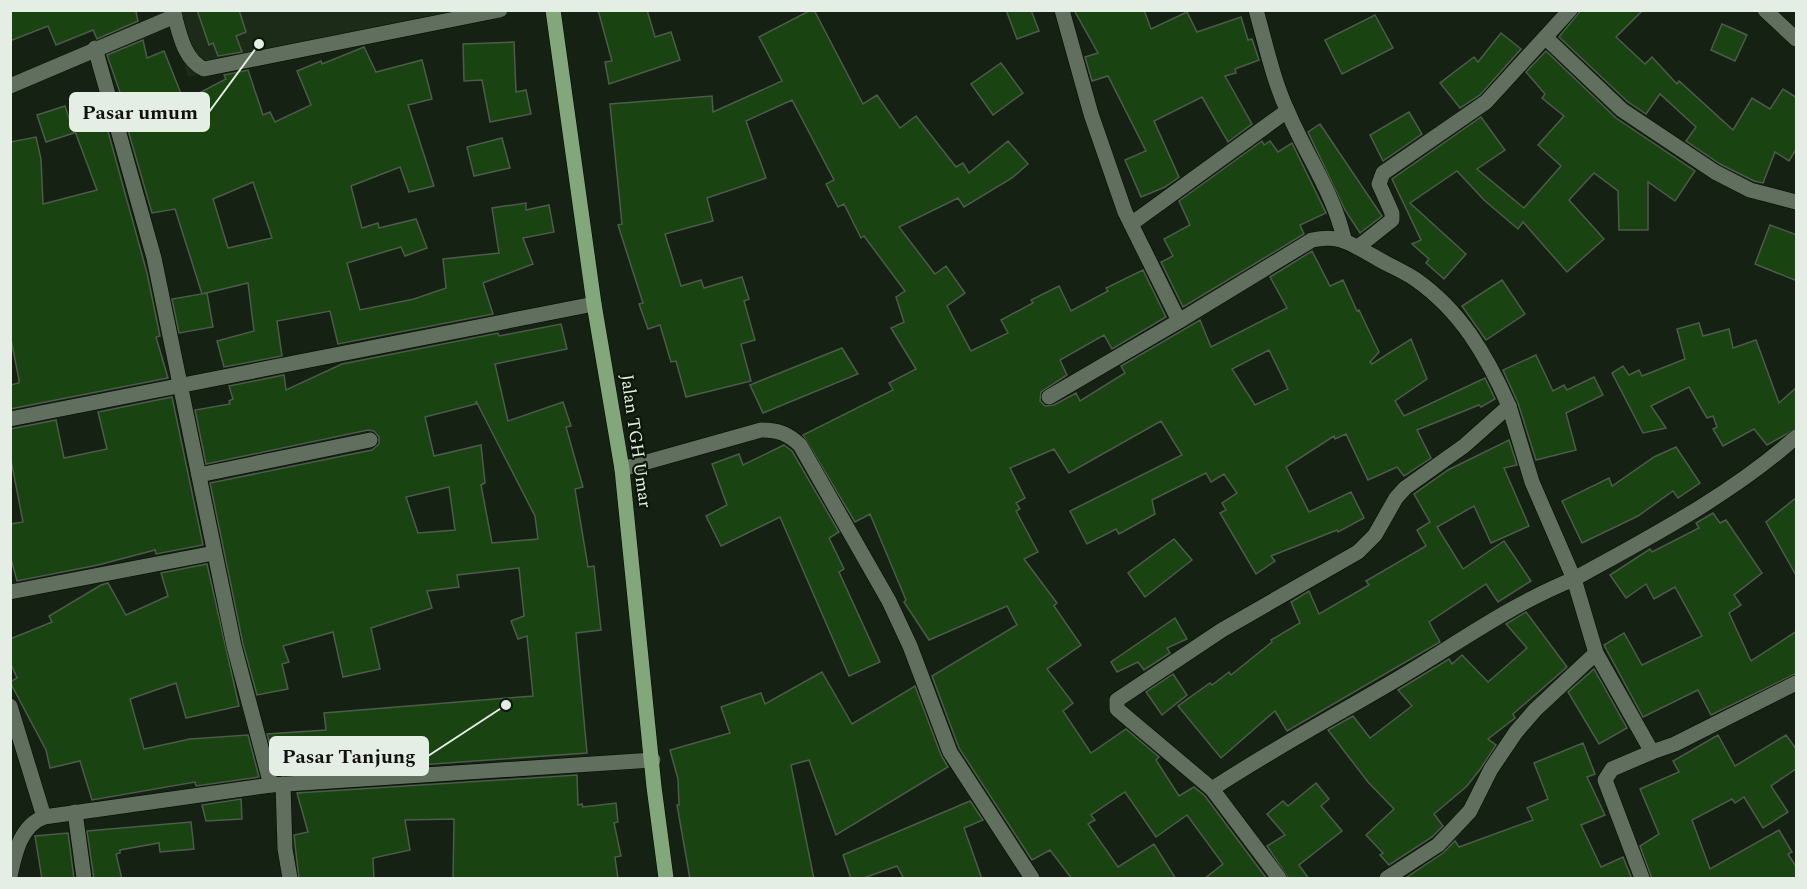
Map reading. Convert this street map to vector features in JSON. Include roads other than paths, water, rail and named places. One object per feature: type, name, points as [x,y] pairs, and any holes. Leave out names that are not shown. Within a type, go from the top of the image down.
[{"type":"main road","name":"Jalan TGH Umar","points":[[553,10],[594,304],[622,469],[666,879]]},
{"type":"street","points":[[10,86],[174,13],[189,58],[196,65],[213,69],[500,10]]},
{"type":"street","points":[[1062,10],[1091,114],[1131,224],[1179,321]]},
{"type":"street","points":[[1256,10],[1272,69],[1287,111],[1351,243]]},
{"type":"street","points":[[1351,243],[1392,220],[1392,213],[1379,184],[1383,173],[1486,102],[1570,10]]},
{"type":"street","points":[[1765,10],[1797,39]]},
{"type":"street","points":[[1546,38],[1622,110],[1715,172],[1750,190],[1797,202]]},
{"type":"street","points":[[95,48],[154,258],[234,646],[277,785],[290,879]]},
{"type":"street","points":[[1131,224],[1287,111]]},
{"type":"street","points":[[1049,397],[1311,240],[1327,237],[1351,243],[1413,277],[1446,305],[1488,358],[1509,406],[1532,482],[1574,579],[1596,653],[1652,752]]},
{"type":"street","points":[[10,418],[594,304]]},
{"type":"street","points":[[1279,879],[1212,789],[1117,709],[1117,700],[1222,630],[1358,552],[1375,535],[1396,498],[1405,488],[1464,446],[1509,406]]},
{"type":"street","points":[[622,469],[761,430],[776,430],[789,435],[800,445],[889,601],[910,646],[950,752],[1032,879]]},
{"type":"street","points":[[1212,789],[1272,749],[1393,682],[1510,609],[1574,579],[1683,517],[1749,475],[1797,436]]},
{"type":"street","points":[[199,475],[370,440]]},
{"type":"street","points":[[10,592],[214,553]]},
{"type":"street","points":[[1387,879],[1438,844],[1470,811],[1491,769],[1516,732],[1535,710],[1596,653]]},
{"type":"street","points":[[1642,879],[1605,780],[1612,769],[1675,744],[1797,683]]},
{"type":"street","points":[[10,706],[44,817]]},
{"type":"street","points":[[10,876],[15,854],[26,830],[32,823],[44,817],[277,785],[653,760]]},
{"type":"street","points":[[75,812],[84,879]]},
{"type":"place","name":"Pasar umum","points":[[259,44]]},
{"type":"place","name":"Pasar Tanjung","points":[[506,705]]}]
